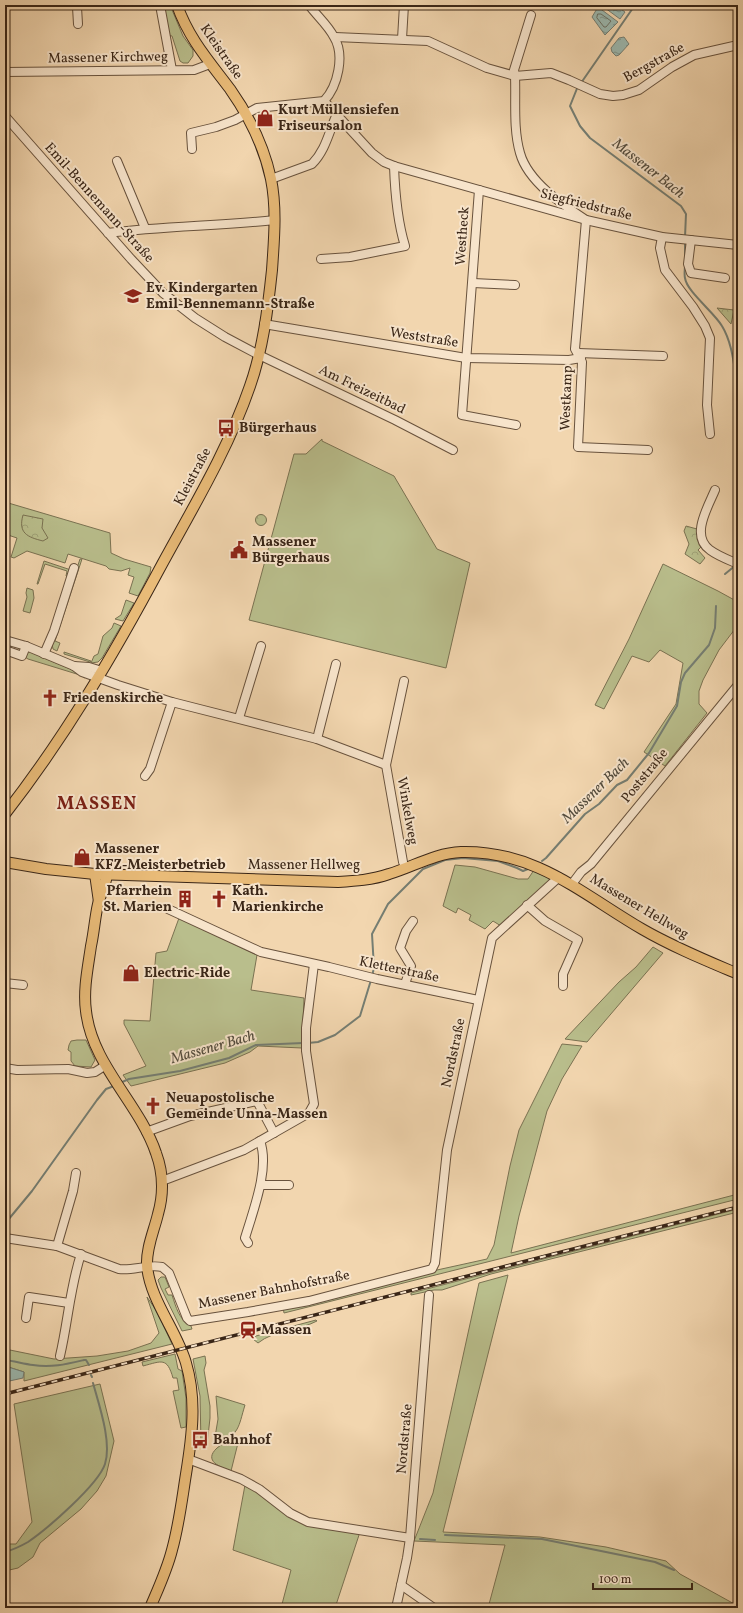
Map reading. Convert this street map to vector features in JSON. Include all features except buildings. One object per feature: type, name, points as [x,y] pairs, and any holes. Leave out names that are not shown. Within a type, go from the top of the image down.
[{"type":"main road","name":"Kleistraße","points":[[5,814],[40,765],[100,675],[218,462],[250,386],[259,355],[271,278],[275,220],[271,179],[262,150],[246,114],[229,88],[192,38],[177,5]]},
{"type":"main road","name":"Massener Hellweg","points":[[5,862],[46,869],[95,874],[313,882],[351,881],[388,875],[448,853],[471,852],[518,859],[572,884],[663,941],[738,974]]},
{"type":"main road","points":[[95,874],[99,902]]},
{"type":"main road","points":[[107,874],[106,884],[99,902],[86,979],[86,1005],[89,1026],[92,1036],[106,1065],[122,1090],[156,1152],[162,1181],[161,1202],[149,1246],[147,1267],[152,1287],[180,1342],[189,1373],[193,1411],[188,1459],[176,1534],[172,1551],[150,1608]]},
{"type":"street","points":[[75,5],[77,7],[78,24]]},
{"type":"street","points":[[160,5],[172,70]]},
{"type":"street","points":[[192,149],[190,133],[216,127],[235,120],[257,108],[324,101],[331,90],[339,65],[335,37],[309,5]]},
{"type":"street","points":[[402,39],[404,5]]},
{"type":"street","points":[[531,15],[514,70],[516,128],[518,146],[522,161],[549,194],[586,220]]},
{"type":"street","name":"Bergstraße","points":[[335,37],[428,41],[487,68],[515,76],[551,73],[606,95],[623,95],[639,90],[672,67],[694,55],[738,46]]},
{"type":"street","name":"Massener Kirchweg","points":[[5,72],[194,70],[210,64]]},
{"type":"street","name":"Siegfriedstraße","points":[[324,101],[372,153],[384,162],[394,166],[586,220],[662,237],[738,245]]},
{"type":"street","points":[[271,179],[312,164],[326,143],[337,114]]},
{"type":"street","name":"Emil-Bennemann-Straße","points":[[5,116],[163,293],[195,318],[225,337],[259,355]]},
{"type":"street","points":[[118,161],[145,228]]},
{"type":"street","points":[[321,259],[350,257],[405,246],[399,228],[394,166]]},
{"type":"street","name":"Westheck","points":[[479,190],[462,414],[516,425]]},
{"type":"street","points":[[108,233],[145,228],[232,225],[275,220]]},
{"type":"street","name":"Westkamp","points":[[586,220],[575,348],[582,362],[578,447],[648,450]]},
{"type":"street","points":[[662,237],[660,248],[665,270],[693,307],[705,326],[710,338],[707,405],[710,434]]},
{"type":"street","points":[[686,240],[688,264],[691,273],[725,278]]},
{"type":"street","name":"Westheck","points":[[473,283],[515,285]]},
{"type":"street","name":"Weststraße","points":[[264,324],[466,358],[562,360],[579,356]]},
{"type":"street","name":"Am Freizeitbad","points":[[259,355],[395,420],[453,450]]},
{"type":"street","name":"Westkamp","points":[[579,356],[663,356]]},
{"type":"street","points":[[715,490],[701,526],[701,538],[709,550],[736,563]]},
{"type":"street","points":[[44,654],[54,631],[74,568]]},
{"type":"street","name":"Winkelweg","points":[[5,640],[26,646],[74,666],[82,672],[100,675],[172,702],[317,739],[386,765]]},
{"type":"street","points":[[5,650],[22,656],[26,646]]},
{"type":"street","points":[[239,718],[261,646]]},
{"type":"street","points":[[317,739],[336,664]]},
{"type":"street","name":"Winkelweg","points":[[403,862],[386,765],[404,680]]},
{"type":"street","name":"Poststraße","points":[[572,884],[581,872],[591,864],[738,684]]},
{"type":"street","points":[[145,776],[150,769],[172,702]]},
{"type":"street","name":"Nordstraße","points":[[435,1263],[447,1150],[492,938],[559,877]]},
{"type":"street","points":[[527,905],[545,921],[578,940],[563,974],[563,986]]},
{"type":"street","name":"Kletterstraße","points":[[168,909],[261,952],[377,979],[478,1000]]},
{"type":"street","points":[[405,984],[411,966],[400,948],[406,931],[413,921]]},
{"type":"street","points":[[162,1181],[219,1161],[244,1150],[309,1113],[312,1109],[314,1104],[306,1051],[306,1028],[314,964]]},
{"type":"street","points":[[5,983],[23,985]]},
{"type":"street","points":[[5,1068],[17,1070],[66,1069],[87,1073],[95,1072],[106,1065]]},
{"type":"street","points":[[146,1132],[188,1117],[257,1101],[274,1133]]},
{"type":"street","points":[[248,1243],[245,1238],[261,1184],[262,1148],[260,1141]]},
{"type":"street","points":[[57,1246],[73,1191],[76,1173]]},
{"type":"street","points":[[261,1184],[289,1185]]},
{"type":"street","name":"Massener Bahnhofstraße","points":[[5,1238],[57,1246],[119,1269],[126,1270],[147,1267],[162,1267],[168,1273],[187,1318],[192,1321],[326,1297],[432,1269],[435,1263]]},
{"type":"street","points":[[60,1356],[67,1325],[66,1320],[69,1303],[81,1254]]},
{"type":"street","name":"Nordstraße","points":[[396,1608],[410,1538],[429,1295]]},
{"type":"street","points":[[26,1318],[29,1297],[69,1303]]},
{"type":"street","points":[[188,1459],[241,1479],[259,1489],[290,1513],[308,1522],[410,1538]]},
{"type":"street","points":[[401,1585],[434,1608]]},
{"type":"green space","points":[[163,5],[170,5],[183,36],[193,50],[193,56],[188,63],[183,63],[180,61],[172,36],[168,35]]},
{"type":"green space","points":[[717,308],[734,310],[731,324]]},
{"type":"green space","points":[[322,439],[322,441],[394,476],[437,549],[470,563],[446,668],[249,620],[294,454],[306,454]]},
{"type":"green space","points":[[5,502],[110,533],[111,553],[124,559],[151,567],[150,573],[138,596],[129,593],[134,577],[128,575],[130,568],[121,571],[109,569],[106,566],[68,554],[65,563],[27,551],[14,558],[11,557],[17,538],[5,534]]},
{"type":"green space","points":[[23,515],[43,519],[42,528],[48,538],[43,541],[28,536],[23,530],[22,526]]},
{"type":"green space","points":[[259,515],[263,515],[265,516],[265,524],[259,525],[256,522],[256,518]]},
{"type":"green space","points":[[686,526],[697,529],[701,547],[698,550],[705,558],[700,564],[685,554],[689,544],[684,531]]},
{"type":"green space","points":[[80,559],[82,559],[55,641],[60,643],[57,651],[53,649],[52,644]]},
{"type":"green space","points":[[44,561],[71,570],[69,577],[66,576],[67,571],[45,564],[37,584]]},
{"type":"green space","points":[[663,564],[738,602],[738,625],[719,650],[703,680],[699,691],[699,704],[707,713],[665,766],[644,752],[676,704],[683,663],[660,650],[649,662],[632,656],[604,709],[595,705],[629,639]]},
{"type":"green space","points":[[27,588],[33,590],[34,598],[30,613],[23,611],[27,597]]},
{"type":"green space","points":[[126,600],[134,603],[123,621],[115,619],[121,615]]},
{"type":"green space","points":[[114,623],[121,626],[102,658],[98,662],[91,663],[94,656],[98,654],[103,636],[112,628]]},
{"type":"green space","points":[[28,651],[87,676],[85,678],[80,675],[28,659],[25,657]]},
{"type":"green space","points":[[64,652],[91,661],[90,662],[64,654]]},
{"type":"green space","points":[[455,865],[475,867],[518,879],[528,879],[534,870],[548,876],[550,881],[501,926],[493,921],[485,929],[469,920],[471,915],[458,908],[456,913],[443,906]]},
{"type":"green space","points":[[179,918],[257,955],[251,990],[304,998],[302,1048],[258,1046],[250,1052],[225,1063],[131,1086],[123,1075],[146,1066],[124,1024],[124,1020],[150,1021],[156,953],[167,951]]},
{"type":"green space","points":[[653,947],[663,953],[587,1042],[565,1039],[619,982],[636,967]]},
{"type":"green space","points":[[86,1040],[95,1060],[91,1067],[75,1066],[71,1061],[71,1052],[68,1050],[69,1045],[71,1041]]},
{"type":"green space","points":[[562,1044],[582,1046],[562,1079],[547,1111],[519,1216],[511,1253],[738,1194],[738,1199],[284,1313],[283,1307],[354,1293],[437,1270],[487,1259],[494,1245],[519,1130]]},
{"type":"green space","points":[[738,1209],[738,1212],[491,1274],[442,1290],[434,1290],[411,1295],[411,1293]]},
{"type":"green space","points":[[508,1275],[443,1532],[540,1537],[606,1547],[666,1561],[680,1574],[738,1606],[738,1608],[488,1608],[505,1545],[414,1541],[433,1493],[479,1283]]},
{"type":"green space","points":[[161,1277],[165,1277],[169,1287],[165,1289],[168,1295],[172,1295],[181,1317],[191,1326],[192,1329],[182,1331],[161,1288],[158,1280]]},
{"type":"green space","points":[[147,1297],[156,1310],[172,1344],[24,1381],[24,1372],[5,1366],[5,1349],[54,1359],[97,1356],[128,1351],[151,1343],[159,1333]]},
{"type":"green space","points":[[316,1320],[317,1321],[302,1327],[271,1335],[258,1343],[253,1339],[256,1336]]},
{"type":"green space","points":[[175,1354],[178,1369],[182,1371],[186,1398],[186,1427],[181,1428],[173,1391],[179,1390],[177,1378],[173,1378],[171,1371],[163,1362],[143,1366],[142,1362]]},
{"type":"green space","points":[[205,1356],[206,1363],[204,1370],[210,1406],[210,1418],[207,1445],[204,1446],[201,1444],[200,1396],[193,1359]]},
{"type":"green space","points":[[100,1384],[114,1441],[106,1476],[97,1491],[81,1509],[40,1543],[33,1557],[18,1568],[5,1571],[5,1544],[16,1544],[32,1522],[14,1404]]},
{"type":"green space","points":[[216,1396],[245,1405],[237,1429],[231,1436],[218,1444],[214,1443],[218,1419]]},
{"type":"green space","points":[[234,1439],[239,1439],[231,1471],[222,1468],[215,1463],[212,1460],[212,1457],[213,1453],[219,1447]]},
{"type":"green space","points":[[245,1485],[259,1491],[288,1516],[360,1532],[335,1608],[281,1608],[291,1570],[233,1550]]},
{"type":"water","points":[[601,5],[615,5],[625,12],[620,19]]},
{"type":"water","points":[[598,7],[618,22],[605,35],[592,17]]},
{"type":"water","points":[[624,37],[629,44],[619,55],[616,56],[612,52],[611,48],[619,38]]},
{"type":"water","points":[[5,1366],[24,1372],[23,1378],[5,1382]]},
{"type":"waterway","name":"Massener Bach","points":[[581,83],[635,5]]},
{"type":"waterway","name":"Massener Bach","points":[[578,86],[570,106],[580,126],[590,138],[681,206],[686,214],[685,237]]},
{"type":"waterway","name":"Massener Bach","points":[[685,241],[685,259]]},
{"type":"waterway","name":"Massener Bach","points":[[685,265],[685,276],[690,289],[718,320],[726,333],[733,356],[738,388]]},
{"type":"waterway","name":"Massener Bach","points":[[725,574],[736,565]]},
{"type":"waterway","name":"Massener Bach","points":[[542,861],[585,814],[599,804],[617,785],[627,780],[649,753],[677,706],[681,682],[685,673],[709,645],[715,628],[716,606]]},
{"type":"waterway","name":"Massener Bach","points":[[372,976],[374,968],[372,934],[388,904],[423,869],[445,860],[463,858],[498,861],[523,871],[528,869]]},
{"type":"waterway","name":"Massener Bach","points":[[308,1043],[318,1042],[335,1035],[360,1016],[371,980]]},
{"type":"waterway","name":"Massener Bach","points":[[120,1083],[129,1079],[180,1071],[229,1058],[256,1045],[303,1043]]},
{"type":"waterway","name":"Massener Bach","points":[[5,1227],[8,1220],[32,1191],[97,1100],[106,1089],[114,1086]]},
{"type":"waterway","name":"Massener Bach","points":[[5,1360],[40,1366],[59,1365],[86,1360],[89,1365]]},
{"type":"waterway","name":"Massener Bach","points":[[5,1552],[28,1542],[71,1506],[93,1483],[105,1464],[107,1455],[106,1435],[93,1383]]},
{"type":"waterway","points":[[445,1535],[542,1539],[655,1562],[674,1570]]},
{"type":"waterway","points":[[420,1539],[435,1540]]},
{"type":"railway","points":[[5,1394],[738,1207]]},
{"type":"place","name":"Kurt Müllensiefen Friseursalon","points":[[265,118]]},
{"type":"place","name":"Ev. Kindergarten Emil-Bennemann-Straße","points":[[133,296]]},
{"type":"place","name":"Bürgerhaus","points":[[226,428]]},
{"type":"place","name":"Massener Bürgerhaus","points":[[239,550]]},
{"type":"place","name":"Friedenskirche","points":[[50,698]]},
{"type":"place","name":"Massener KFZ-Meisterbetrieb","points":[[82,857]]},
{"type":"place","name":"Pfarrhein St. Marien","points":[[185,899]]},
{"type":"place","name":"Kath. Marienkirche","points":[[219,899]]},
{"type":"place","name":"Electric-Ride","points":[[131,973]]},
{"type":"place","name":"Neuapostolische Gemeinde Unna-Massen","points":[[153,1106]]},
{"type":"place","name":"Massen","points":[[248,1330]]},
{"type":"place","name":"Bahnhof","points":[[200,1440]]},
{"type":"district","name":"MASSEN","points":[[97,804]]}]
